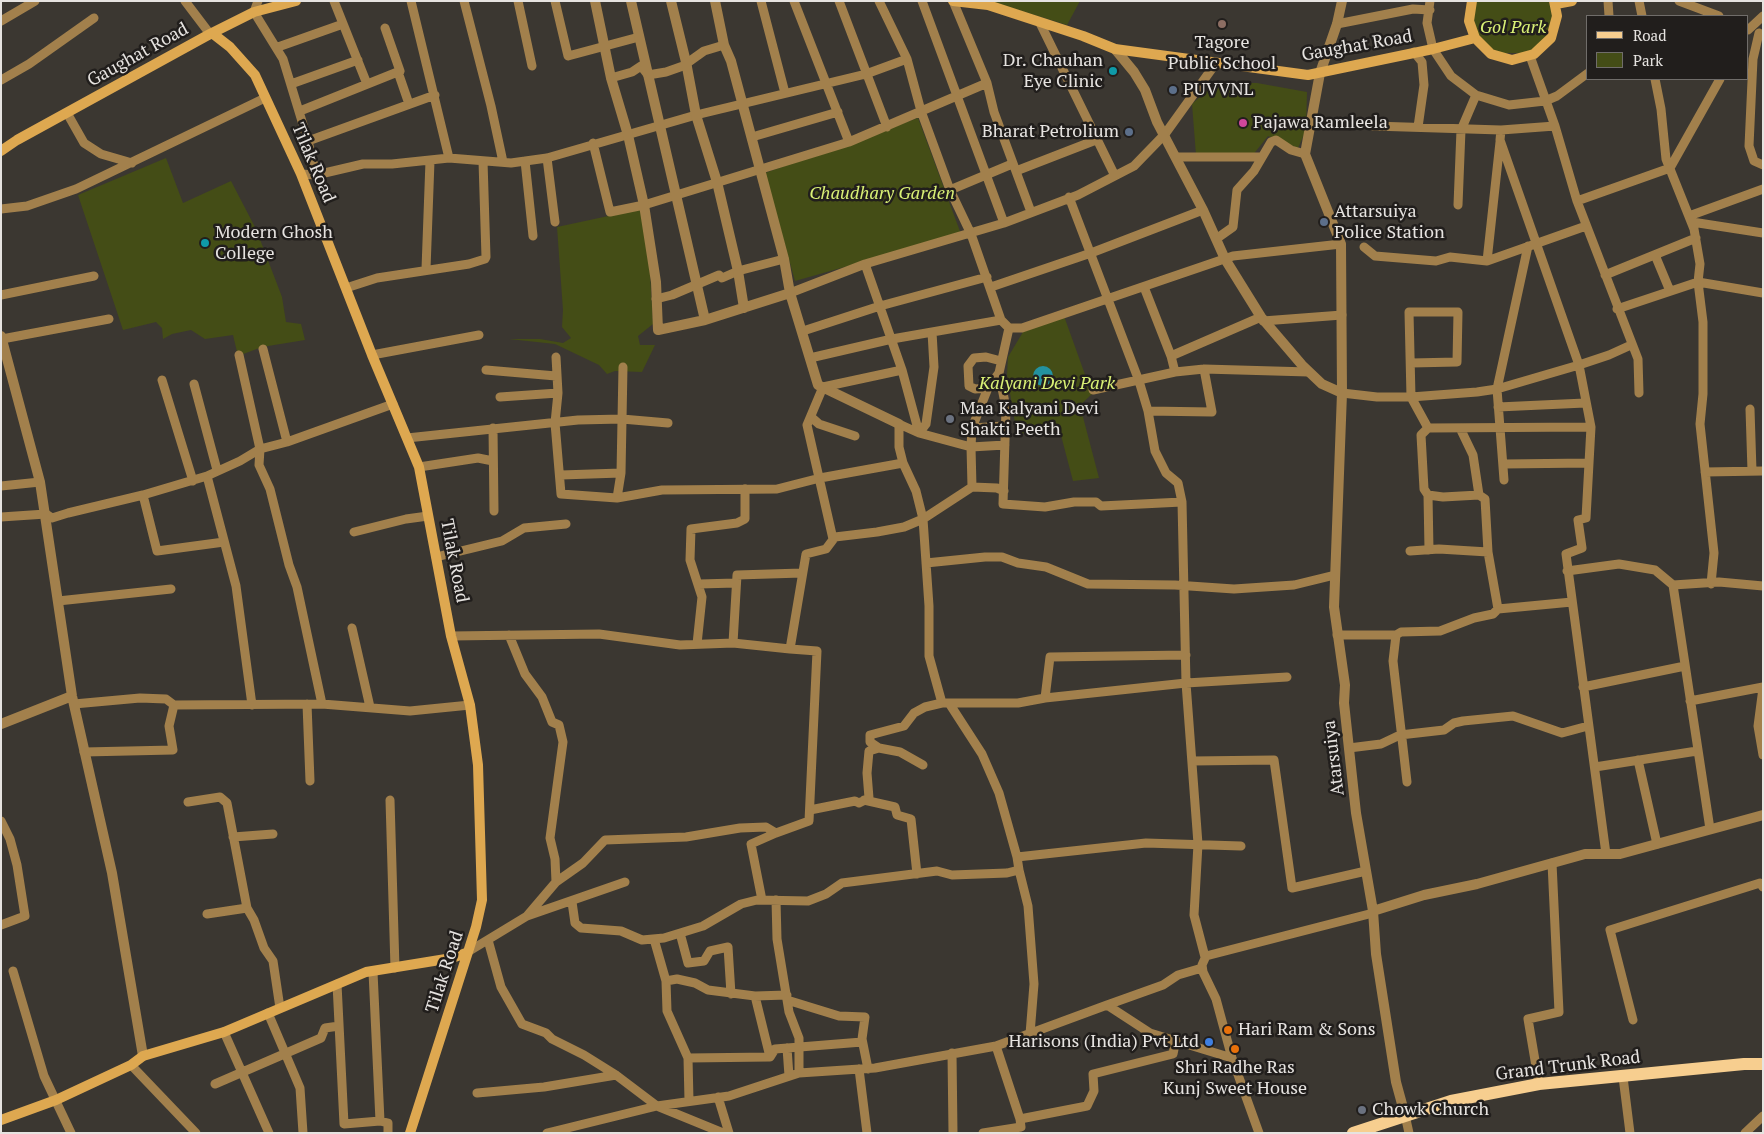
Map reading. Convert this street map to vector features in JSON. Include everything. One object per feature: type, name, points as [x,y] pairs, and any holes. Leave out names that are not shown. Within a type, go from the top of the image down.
[{"type":"main road","name":"Gaughat Road","points":[[1,151],[67,112],[211,33],[254,12],[296,1]]},
{"type":"main road","name":"Gaughat Road","points":[[953,1],[988,6],[1083,36],[1115,49],[1308,75],[1433,49],[1475,38]]},
{"type":"main road","points":[[1472,1],[1469,21],[1475,38],[1482,47],[1501,58],[1512,60],[1530,56],[1544,47],[1551,38],[1555,27],[1555,3],[1572,1]]},
{"type":"main road","name":"Tilak Road","points":[[211,33],[230,48],[255,75],[301,174],[372,355],[419,467],[451,636],[470,705],[478,765],[482,900],[476,927],[466,953],[410,1133]]},
{"type":"main road","points":[[1,1120],[56,1100],[131,1065],[143,1056],[224,1032],[337,984],[373,972],[452,958],[466,953]]},
{"type":"main road","name":"Grand Trunk Road","points":[[1353,1133],[1376,1129],[1405,1115],[1451,1101],[1539,1084],[1744,1064],[1763,1064]]},
{"type":"street","points":[[1,21],[35,1]]},
{"type":"street","points":[[185,1],[211,33]]},
{"type":"street","points":[[258,1],[254,12],[278,47],[300,110],[316,175]]},
{"type":"street","points":[[334,1],[367,84]]},
{"type":"street","points":[[411,1],[449,158]]},
{"type":"street","points":[[464,1],[491,106],[502,162]]},
{"type":"street","points":[[518,1],[532,66]]},
{"type":"street","points":[[555,1],[568,56],[639,37]]},
{"type":"street","points":[[595,1],[611,78],[628,135],[644,205],[656,282],[658,330],[705,320],[744,308],[790,293],[865,264],[1004,223],[1115,176],[1134,166],[1165,134],[1216,63]]},
{"type":"street","points":[[631,1],[695,284],[705,320]]},
{"type":"street","points":[[671,1],[696,114],[717,182],[738,271],[744,308]]},
{"type":"street","points":[[714,1],[724,45],[743,103],[784,258],[790,293],[818,385],[919,433],[971,447],[1006,444]]},
{"type":"street","points":[[761,1],[786,93]]},
{"type":"street","points":[[794,1],[828,82],[849,142]]},
{"type":"street","points":[[839,1],[887,127]]},
{"type":"street","points":[[879,1],[907,59],[920,111],[950,190],[988,276],[1001,320],[1009,328],[1022,328],[1233,256],[1341,244],[1305,154],[1320,73],[1337,24],[1342,1]]},
{"type":"street","points":[[922,1],[1004,223]]},
{"type":"street","points":[[953,1],[987,83],[994,112],[1031,212]]},
{"type":"street","points":[[1608,1],[1609,15]]},
{"type":"street","points":[[1639,1],[1642,15]]},
{"type":"street","points":[[1679,1],[1717,15]]},
{"type":"street","points":[[1337,24],[1430,6],[1427,23],[1433,49],[1450,76],[1476,96],[1509,105],[1545,101],[1557,96],[1586,74]]},
{"type":"street","points":[[1749,27],[1763,16]]},
{"type":"street","points":[[1,80],[29,64],[94,18]]},
{"type":"street","points":[[1040,23],[1115,176]]},
{"type":"street","points":[[278,47],[343,24]]},
{"type":"street","points":[[385,28],[409,104]]},
{"type":"street","points":[[1749,28],[1761,33],[1753,59],[1749,146],[1754,161],[1763,165]]},
{"type":"street","points":[[648,75],[684,66],[686,62],[699,57],[704,52],[724,45]]},
{"type":"street","points":[[1115,49],[1134,72],[1203,210],[1225,259],[1262,319],[1309,372],[1332,390],[1377,397],[1412,397],[1496,389],[1609,356],[1631,345]]},
{"type":"street","points":[[1414,52],[1422,62],[1423,77],[1418,127]]},
{"type":"street","points":[[1530,56],[1555,126],[1577,201],[1617,309],[1638,359],[1639,393]]},
{"type":"street","points":[[301,174],[316,175],[363,164],[430,161],[449,158],[525,162],[547,158],[696,114],[866,74],[907,59]]},
{"type":"street","points":[[291,84],[358,60]]},
{"type":"street","points":[[611,78],[632,72],[641,66],[648,75]]},
{"type":"street","points":[[300,110],[398,72]]},
{"type":"street","points":[[1655,80],[1662,109],[1666,159],[1690,219],[1696,238],[1700,264],[1698,282],[1703,322],[1703,394],[1700,424],[1714,552],[1711,584]]},
{"type":"street","points":[[1577,201],[1670,168],[1719,80]]},
{"type":"street","points":[[593,143],[610,212],[644,205],[849,142],[987,83]]},
{"type":"street","points":[[308,141],[435,95]]},
{"type":"street","points":[[1458,205],[1461,130],[1476,96]]},
{"type":"street","points":[[1,210],[27,206],[64,194],[265,98]]},
{"type":"street","points":[[67,112],[84,143],[101,154],[132,163]]},
{"type":"street","points":[[752,137],[838,112]]},
{"type":"street","points":[[1373,126],[1461,130],[1500,130],[1555,126]]},
{"type":"street","points":[[1486,261],[1500,130]]},
{"type":"street","points":[[950,190],[986,175],[1096,140]]},
{"type":"street","points":[[1216,239],[1233,227],[1237,190],[1254,171],[1271,142],[1276,140],[1291,150],[1305,154]]},
{"type":"street","points":[[1500,140],[1533,245],[1579,365],[1591,427],[1586,518],[1578,520],[1582,548],[1566,554],[1606,854]]},
{"type":"street","points":[[1176,157],[1262,157]]},
{"type":"street","points":[[547,158],[555,222]]},
{"type":"street","points":[[426,269],[430,161]]},
{"type":"street","points":[[346,288],[377,278],[468,264],[486,257],[482,161]]},
{"type":"street","points":[[525,162],[533,236]]},
{"type":"street","points":[[1690,219],[1763,189]]},
{"type":"street","points":[[1069,197],[1139,381],[1148,411],[1155,452],[1166,473],[1178,483],[1182,502],[1186,683],[1198,844],[1194,915],[1206,956],[1202,970],[1216,999],[1232,1058],[1259,1133]]},
{"type":"street","points":[[991,287],[1091,253],[1203,210]]},
{"type":"street","points":[[1690,219],[1763,233]]},
{"type":"street","points":[[1364,247],[1375,256],[1436,261],[1450,257],[1486,261],[1586,226]]},
{"type":"street","points":[[1605,275],[1696,238]]},
{"type":"street","name":"Atarsuiya","points":[[1341,244],[1342,393],[1335,575],[1337,635],[1345,685],[1344,704],[1349,748],[1373,912],[1376,954],[1396,1082],[1405,1115]]},
{"type":"street","points":[[1504,480],[1503,444],[1499,427],[1496,389],[1533,245]]},
{"type":"street","points":[[1655,255],[1670,291]]},
{"type":"street","points":[[656,299],[672,295],[719,275],[722,278],[738,271],[784,258]]},
{"type":"street","points":[[865,264],[902,370],[919,433]]},
{"type":"street","points":[[1,295],[94,276]]},
{"type":"street","points":[[803,331],[880,306],[988,276]]},
{"type":"street","points":[[1617,309],[1698,282],[1763,293]]},
{"type":"street","points":[[1144,287],[1171,356],[1174,372]]},
{"type":"street","points":[[1411,364],[1457,362],[1458,312],[1409,312],[1412,397],[1428,428]]},
{"type":"street","points":[[1171,356],[1262,319],[1342,315]]},
{"type":"street","points":[[109,319],[2,338],[40,482],[73,700],[112,873],[143,1056]]},
{"type":"street","points":[[810,358],[892,339],[1001,320]]},
{"type":"street","points":[[1009,328],[999,373],[1006,408],[1003,504],[1045,507],[1074,502],[1096,502],[1101,506],[1182,502]]},
{"type":"street","points":[[919,433],[926,424],[934,367],[932,332]]},
{"type":"street","points":[[372,355],[479,336]]},
{"type":"street","points":[[263,349],[287,442]]},
{"type":"street","points":[[239,355],[260,449],[259,465],[270,489],[289,566],[297,587],[322,704]]},
{"type":"street","points":[[556,357],[558,393],[556,424],[561,494],[617,498],[662,490],[778,488],[820,478],[903,463]]},
{"type":"street","points":[[988,388],[975,389],[969,386],[968,366],[974,358],[1001,361]]},
{"type":"street","points":[[617,498],[621,473],[622,367]]},
{"type":"street","points":[[1093,390],[1174,372],[1204,369],[1309,372]]},
{"type":"street","points":[[1148,411],[1212,412],[1204,369]]},
{"type":"street","points":[[486,370],[556,376]]},
{"type":"street","points":[[823,387],[902,370]]},
{"type":"street","points":[[972,487],[972,428],[988,388],[999,373]]},
{"type":"street","points":[[162,380],[193,480]]},
{"type":"street","points":[[194,384],[217,470]]},
{"type":"street","points":[[823,387],[807,425],[833,539]]},
{"type":"street","points":[[500,397],[558,393]]},
{"type":"street","points":[[1498,407],[1585,403]]},
{"type":"street","points":[[1,517],[46,514],[52,518],[143,495],[207,476],[240,461],[260,449],[287,442],[393,404]]},
{"type":"street","points":[[1750,410],[1752,471]]},
{"type":"street","points":[[811,417],[819,424],[855,436]]},
{"type":"street","points":[[407,438],[493,428],[556,424],[578,420],[622,419],[668,423]]},
{"type":"street","points":[[899,424],[898,439],[903,463],[916,491],[923,519],[929,656],[945,703],[982,754],[999,793],[1017,857],[1028,906],[1034,984],[1030,1034]]},
{"type":"street","points":[[972,428],[1004,426]]},
{"type":"street","points":[[1429,550],[1428,495],[1424,489],[1421,435],[1428,428],[1591,427]]},
{"type":"street","points":[[493,428],[494,511]]},
{"type":"street","points":[[1460,428],[1473,455],[1479,495]]},
{"type":"street","points":[[419,467],[478,458],[493,461]]},
{"type":"street","points":[[1504,464],[1589,463]]},
{"type":"street","points":[[1705,472],[1763,471]]},
{"type":"street","points":[[561,475],[621,473]]},
{"type":"street","points":[[207,476],[236,586],[252,705]]},
{"type":"street","points":[[1,486],[40,482]]},
{"type":"street","points":[[790,649],[806,554],[826,549],[835,536],[904,527],[923,519],[972,487],[997,488],[1004,491]]},
{"type":"street","points":[[697,644],[702,597],[690,560],[691,529],[738,523],[745,519],[745,490]]},
{"type":"street","points":[[143,495],[157,552],[224,542]]},
{"type":"street","points":[[1428,495],[1442,497],[1479,495],[1485,499],[1488,552],[1498,609]]},
{"type":"street","points":[[354,532],[406,519],[428,516]]},
{"type":"street","points":[[436,557],[502,542],[524,528],[566,524]]},
{"type":"street","points":[[1410,551],[1488,552]]},
{"type":"street","points":[[926,563],[1002,557],[1018,563],[1046,567],[1088,584],[1234,589],[1294,585],[1335,575]]},
{"type":"street","points":[[1567,571],[1619,564],[1633,565],[1655,570],[1673,584],[1711,584],[1720,582],[1763,586]]},
{"type":"street","points":[[732,643],[737,575],[802,573]]},
{"type":"street","points":[[699,584],[736,583]]},
{"type":"street","points":[[1673,584],[1710,829]]},
{"type":"street","points":[[58,601],[171,589]]},
{"type":"street","points":[[1337,635],[1396,635],[1401,632],[1447,630],[1474,618],[1492,614],[1498,609],[1572,602]]},
{"type":"street","points":[[352,628],[370,708]]},
{"type":"street","points":[[451,636],[599,634],[680,645],[732,643],[817,651],[810,821],[751,844],[762,900]]},
{"type":"street","points":[[509,635],[525,674],[542,697],[552,722],[559,725],[563,742],[550,838],[555,859],[556,882]]},
{"type":"street","points":[[1396,635],[1393,661],[1400,736],[1407,782]]},
{"type":"street","points":[[1045,698],[1050,657],[1186,655]]},
{"type":"street","points":[[1583,687],[1685,666]]},
{"type":"street","points":[[923,765],[900,752],[879,748],[870,742],[870,735],[904,726],[914,713],[925,707],[945,703],[1018,703],[1045,698],[1186,683],[1287,678]]},
{"type":"street","points":[[1690,701],[1763,688],[1758,726],[1763,755]]},
{"type":"street","points":[[1,724],[73,700],[140,698],[166,699],[174,705],[322,704],[410,711],[470,705]]},
{"type":"street","points":[[308,704],[310,781]]},
{"type":"street","points":[[84,752],[173,750],[170,726],[174,705]]},
{"type":"street","points":[[1349,748],[1381,744],[1400,736],[1444,730],[1454,723],[1463,721],[1513,716],[1562,733],[1588,726]]},
{"type":"street","points":[[810,810],[869,798],[867,773],[869,751],[879,748]]},
{"type":"street","points":[[1595,766],[1698,751]]},
{"type":"street","points":[[1192,760],[1274,760],[1292,888],[1366,871]]},
{"type":"street","points":[[1638,760],[1657,844]]},
{"type":"street","points":[[188,802],[220,797],[227,803],[247,908],[272,961],[280,1008]]},
{"type":"street","points":[[390,800],[395,968]]},
{"type":"street","points":[[864,800],[895,807],[897,816],[911,819],[917,874]]},
{"type":"street","points":[[1206,956],[1373,912],[1424,895],[1478,884],[1585,854],[1620,854],[1763,815]]},
{"type":"street","points":[[1,821],[10,839],[17,865],[25,916],[1,925]]},
{"type":"street","points":[[527,916],[556,882],[583,863],[606,840],[686,837],[740,828],[766,827],[776,833]]},
{"type":"street","points":[[233,837],[273,834]]},
{"type":"street","points":[[1017,857],[1146,843],[1241,846]]},
{"type":"street","points":[[1539,1084],[1528,1019],[1559,1012],[1552,863]]},
{"type":"street","points":[[572,902],[575,923],[581,928],[621,931],[642,940],[654,939],[703,926],[741,904],[762,900],[808,901],[826,894],[842,883],[937,871],[952,875],[975,875],[1019,870]]},
{"type":"street","points":[[466,953],[527,916],[572,902],[625,882]]},
{"type":"street","points":[[1633,1020],[1610,930],[1760,884],[1763,886]]},
{"type":"street","points":[[776,900],[777,939],[788,1012],[799,1038],[800,1048],[794,1074]]},
{"type":"street","points":[[207,914],[247,908]]},
{"type":"street","points":[[680,933],[688,963],[704,961],[710,951],[728,947],[731,994]]},
{"type":"street","points":[[654,939],[666,981],[667,1011],[688,1058],[689,1101]]},
{"type":"street","points":[[488,940],[501,987],[522,1024],[546,1034],[616,1074],[657,1106],[723,1133]]},
{"type":"street","points":[[547,1133],[657,1106],[718,1097],[794,1074],[863,1069],[996,1046],[1163,985],[1178,975],[1202,970]]},
{"type":"street","points":[[13,972],[44,1076],[71,1133]]},
{"type":"street","points":[[373,972],[380,1121]]},
{"type":"street","points":[[666,981],[677,979],[695,983],[708,990],[731,994],[787,997],[839,1016],[864,1017],[862,1042],[867,1133]]},
{"type":"street","points":[[337,984],[344,1124],[380,1121],[388,1123],[388,1133]]},
{"type":"street","points":[[756,996],[770,1057]]},
{"type":"street","points":[[1107,1005],[1150,1032],[1232,1058]]},
{"type":"street","points":[[268,1013],[300,1088],[303,1133]]},
{"type":"street","points":[[215,1084],[321,1038],[325,1028],[339,1026]]},
{"type":"street","points":[[224,1032],[269,1133]]},
{"type":"street","points":[[1020,1120],[1087,1106],[1094,1091],[1093,1074],[1173,1054],[1176,1039]]},
{"type":"street","points":[[770,1057],[775,1050],[787,1048],[862,1042]]},
{"type":"street","points":[[996,1046],[1024,1133]]},
{"type":"street","points":[[787,1048],[794,1074]]},
{"type":"street","points":[[952,1053],[952,1133]]},
{"type":"street","points":[[688,1058],[770,1057]]},
{"type":"street","points":[[131,1065],[196,1133]]},
{"type":"street","points":[[477,1093],[544,1088],[616,1074]]},
{"type":"street","points":[[1623,1077],[1630,1133]]},
{"type":"street","points":[[718,1097],[729,1133]]},
{"type":"street","points":[[1405,1115],[1409,1133]]},
{"type":"street","points":[[1745,1133],[1763,1116]]},
{"type":"street","points":[[983,1133],[1020,1127],[1020,1120]]},
{"type":"green space","points":[[990,1],[1080,1],[1067,25]]},
{"type":"green space","name":"Gol Park","points":[[1476,1],[1549,1],[1552,16],[1547,36],[1532,50],[1522,53],[1502,53],[1492,49],[1478,34],[1475,25],[1473,15]]},
{"type":"green space","points":[[1215,83],[1257,83],[1307,92],[1306,130],[1298,148],[1268,136],[1252,156],[1196,155],[1192,104]]},
{"type":"green space","name":"Chaudhary Garden","points":[[918,118],[961,234],[795,281],[765,173]]},
{"type":"green space","points":[[166,158],[183,203],[231,181],[256,229],[282,297],[286,322],[301,324],[305,340],[262,347],[238,356],[233,335],[205,339],[191,330],[172,334],[163,339],[162,328],[156,322],[123,330],[78,195]]},
{"type":"green space","points":[[641,209],[649,257],[653,324],[638,336],[640,345],[655,345],[642,372],[615,371],[607,374],[599,365],[555,344],[509,339],[540,339],[563,343],[571,338],[562,327],[563,310],[557,227]]},
{"type":"green space","name":"Kalyani Devi Park","points":[[1064,316],[1092,394],[1077,408],[1083,417],[1099,478],[1073,481],[1058,424],[1017,435],[1007,375],[1008,357],[1023,332]]},
{"type":"water","points":[[1043,366],[1050,369],[1053,376],[1050,383],[1043,386],[1036,383],[1033,376],[1036,369]]},
{"type":"place","name":"Tagore Public School","points":[[1222,24]]},
{"type":"place","name":"Dr. Chauhan Eye Clinic","points":[[1113,71]]},
{"type":"place","name":"PUVVNL","points":[[1173,90]]},
{"type":"place","name":"Pajawa Ramleela","points":[[1243,123]]},
{"type":"place","name":"Bharat Petrolium","points":[[1129,132]]},
{"type":"place","name":"Attarsuiya Police Station","points":[[1324,222]]},
{"type":"place","name":"Modern Ghosh College","points":[[205,243]]},
{"type":"place","name":"Maa Kalyani Devi Shakti Peeth","points":[[950,419]]},
{"type":"place","name":"Hari Ram & Sons","points":[[1228,1030]]},
{"type":"place","name":"Harisons (India) Pvt Ltd","points":[[1209,1042]]},
{"type":"place","name":"Shri Radhe Ras Kunj Sweet House","points":[[1235,1049]]},
{"type":"place","name":"Chowk Church","points":[[1362,1110]]}]
